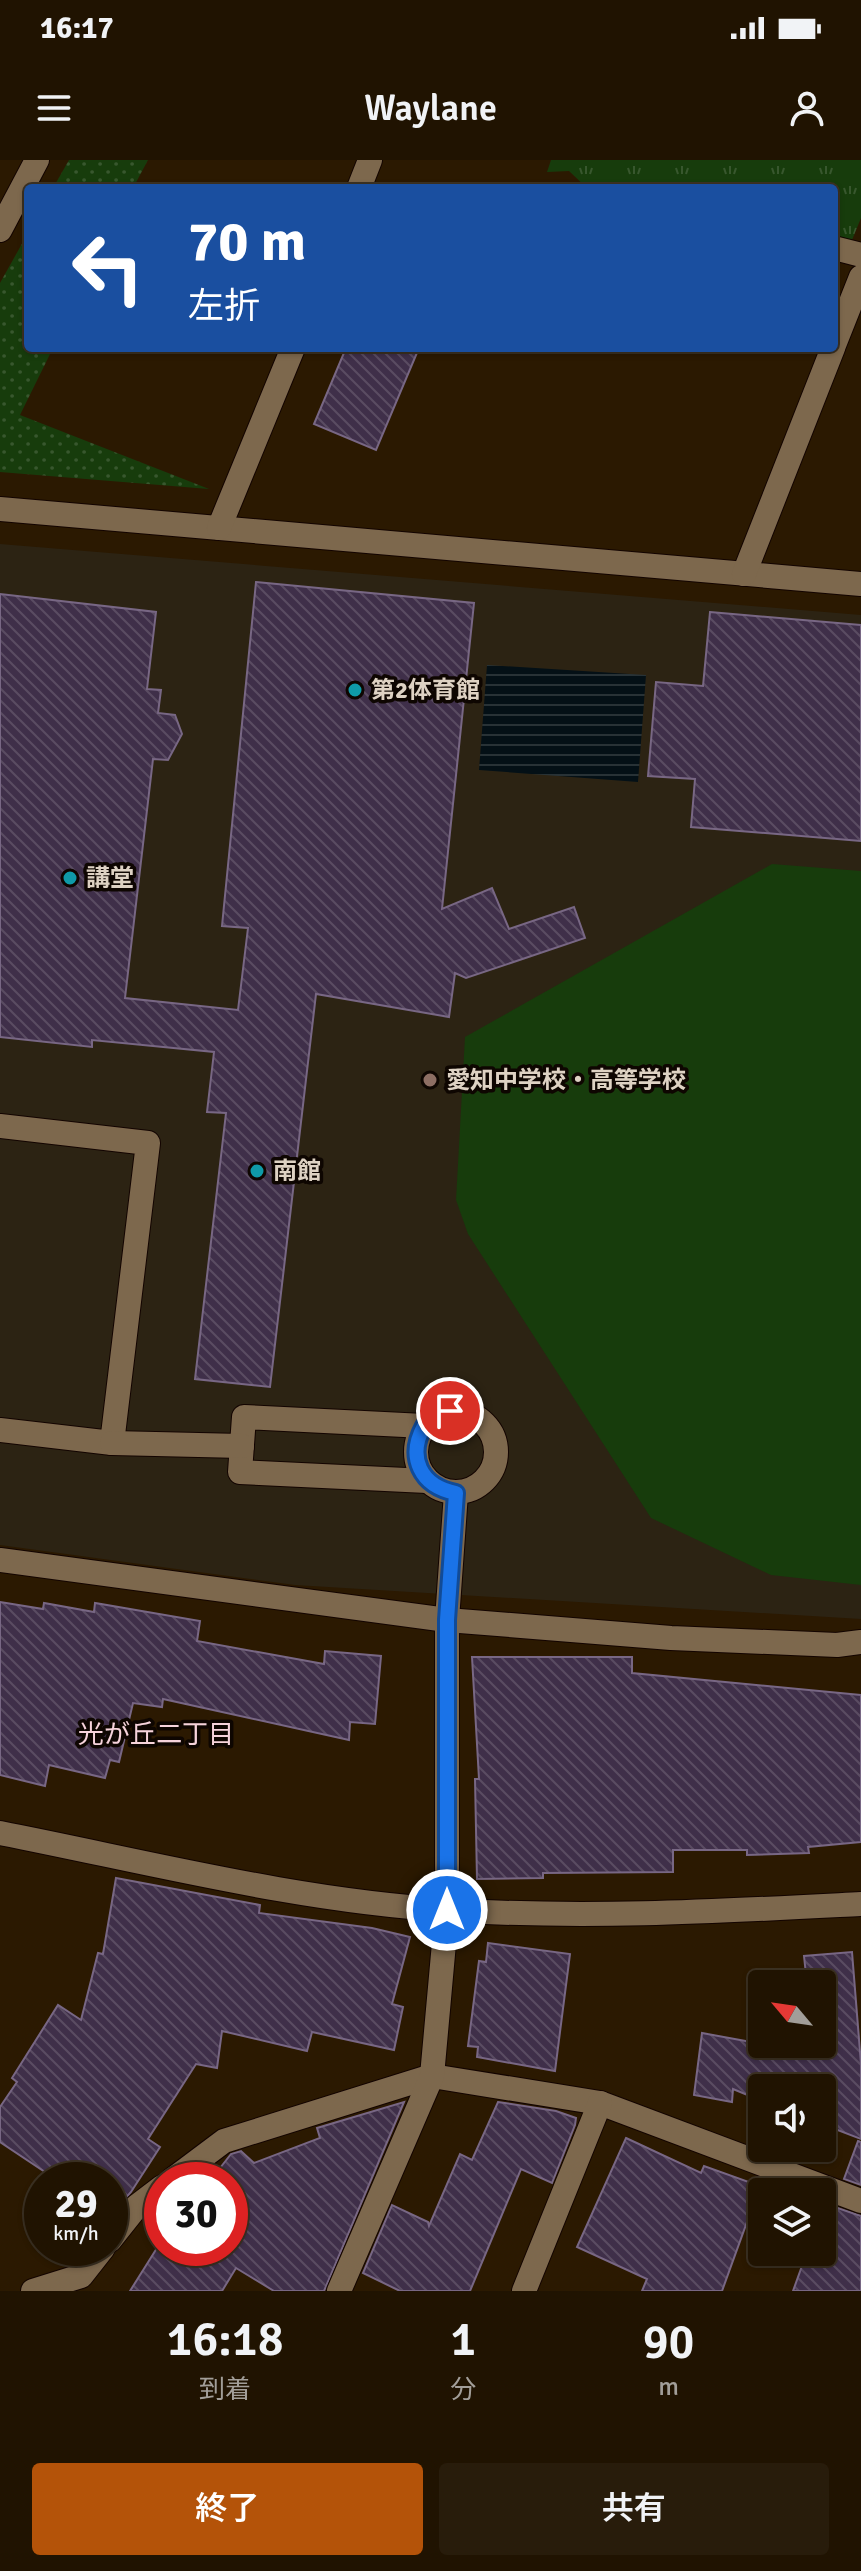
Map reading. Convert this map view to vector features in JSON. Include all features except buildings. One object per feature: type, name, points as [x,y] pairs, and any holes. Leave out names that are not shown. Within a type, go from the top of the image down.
[{"type":"street","points":[[24,184],[37,160]]},
{"type":"street","points":[[361,184],[370,160]]},
{"type":"street","points":[[0,230],[24,185]]},
{"type":"street","points":[[838,249],[861,255]]},
{"type":"street","points":[[838,337],[861,277]]},
{"type":"street","points":[[219,528],[291,352]]},
{"type":"street","points":[[744,574],[832,352]]},
{"type":"street","points":[[0,509],[861,584]]},
{"type":"street","points":[[0,1126],[148,1143],[112,1443]]},
{"type":"street","points":[[424,1426],[415,1453],[418,1468],[427,1481],[441,1490],[456,1493],[471,1489],[486,1479],[494,1464],[496,1447],[490,1431],[479,1418],[450,1411],[424,1426],[244,1417],[240,1472],[427,1481]]},
{"type":"street","points":[[0,1430],[112,1443],[242,1446]]},
{"type":"street","points":[[339,2291],[432,2076],[447,1910],[447,1620],[456,1493]]},
{"type":"street","points":[[0,1560],[447,1620],[686,1639],[837,1645],[861,1642]]},
{"type":"street","points":[[0,1833],[298,1891],[447,1910],[655,1915],[861,1904]]},
{"type":"street","points":[[196,2162],[224,2141],[432,2076],[600,2103],[861,2201]]},
{"type":"street","points":[[524,2291],[600,2103]]},
{"type":"street","points":[[128,2217],[144,2201]]},
{"type":"street","points":[[33,2291],[81,2276],[89,2266]]},
{"type":"shaded area","name":"愛知中学校・高等学校","points":[[0,544],[861,615],[861,1619],[295,1585],[0,1545]]},
{"type":"shaded area","points":[[487,665],[646,675],[638,782],[479,770]]},
{"type":"green space","points":[[69,160],[148,160],[135,184],[55,184]]},
{"type":"green space","points":[[551,160],[861,160],[861,218],[852,240],[838,237],[838,184],[583,184],[569,171],[547,172]]},
{"type":"green space","points":[[24,240],[24,352],[51,352],[20,415],[209,489],[0,472],[0,283]]},
{"type":"green space","points":[[772,864],[861,871],[861,1585],[771,1575],[651,1518],[468,1234],[456,1200],[465,1037]]},
{"type":"place","name":"第2体育館","points":[[355,690]]},
{"type":"place","name":"講堂","points":[[70,878]]},
{"type":"place","name":"愛知中学校・高等学校","points":[[430,1080]]},
{"type":"place","name":"南館","points":[[257,1171]]},
{"type":"district","name":"光が丘二丁目","points":[[156,1734]]},
{"type":"route","points":[[447,1910],[447,1620],[456,1493],[441,1490],[427,1481],[418,1468],[415,1453],[417,1439],[424,1426],[436,1416],[450,1411]]}]
